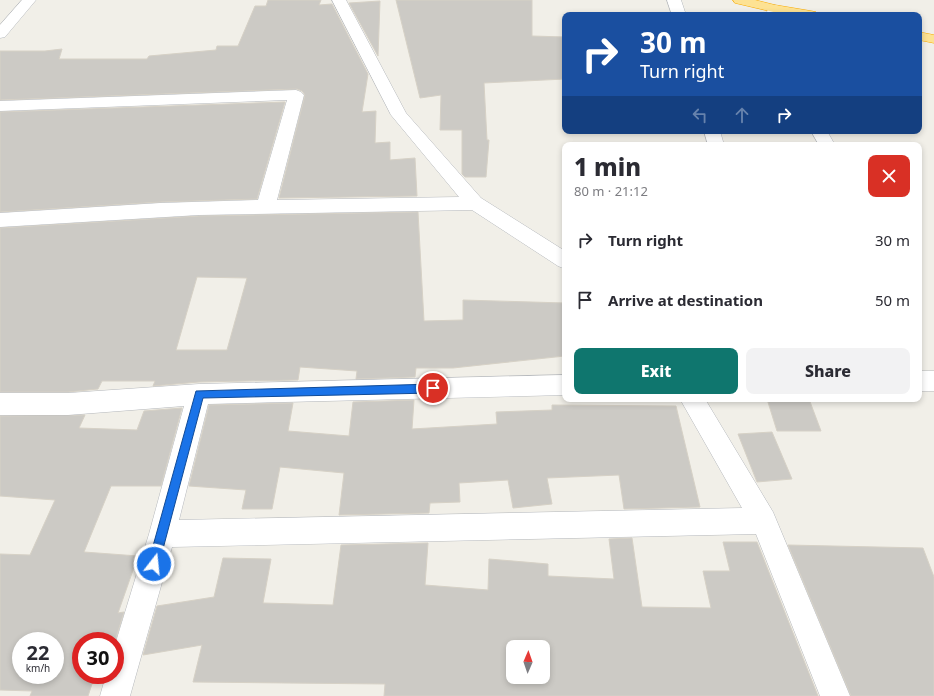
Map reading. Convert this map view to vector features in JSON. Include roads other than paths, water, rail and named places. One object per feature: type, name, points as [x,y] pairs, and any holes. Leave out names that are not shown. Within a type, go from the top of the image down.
[{"type":"highway","points":[[740,0],[774,12]]},
{"type":"highway","points":[[922,37],[934,40]]},
{"type":"street","points":[[0,34],[29,0]]},
{"type":"street","points":[[339,0],[399,115],[475,203],[562,259]]},
{"type":"street","points":[[674,0],[678,12]]},
{"type":"street","points":[[0,106],[296,95],[266,206]]},
{"type":"street","points":[[0,220],[160,210],[266,206],[370,206],[475,203]]},
{"type":"street","points":[[922,381],[934,381]]},
{"type":"street","points":[[0,404],[68,404],[199,394],[562,385]]},
{"type":"street","points":[[115,696],[162,534],[199,394]]},
{"type":"street","points":[[694,402],[764,521],[835,696]]},
{"type":"street","points":[[162,534],[764,521]]}]
